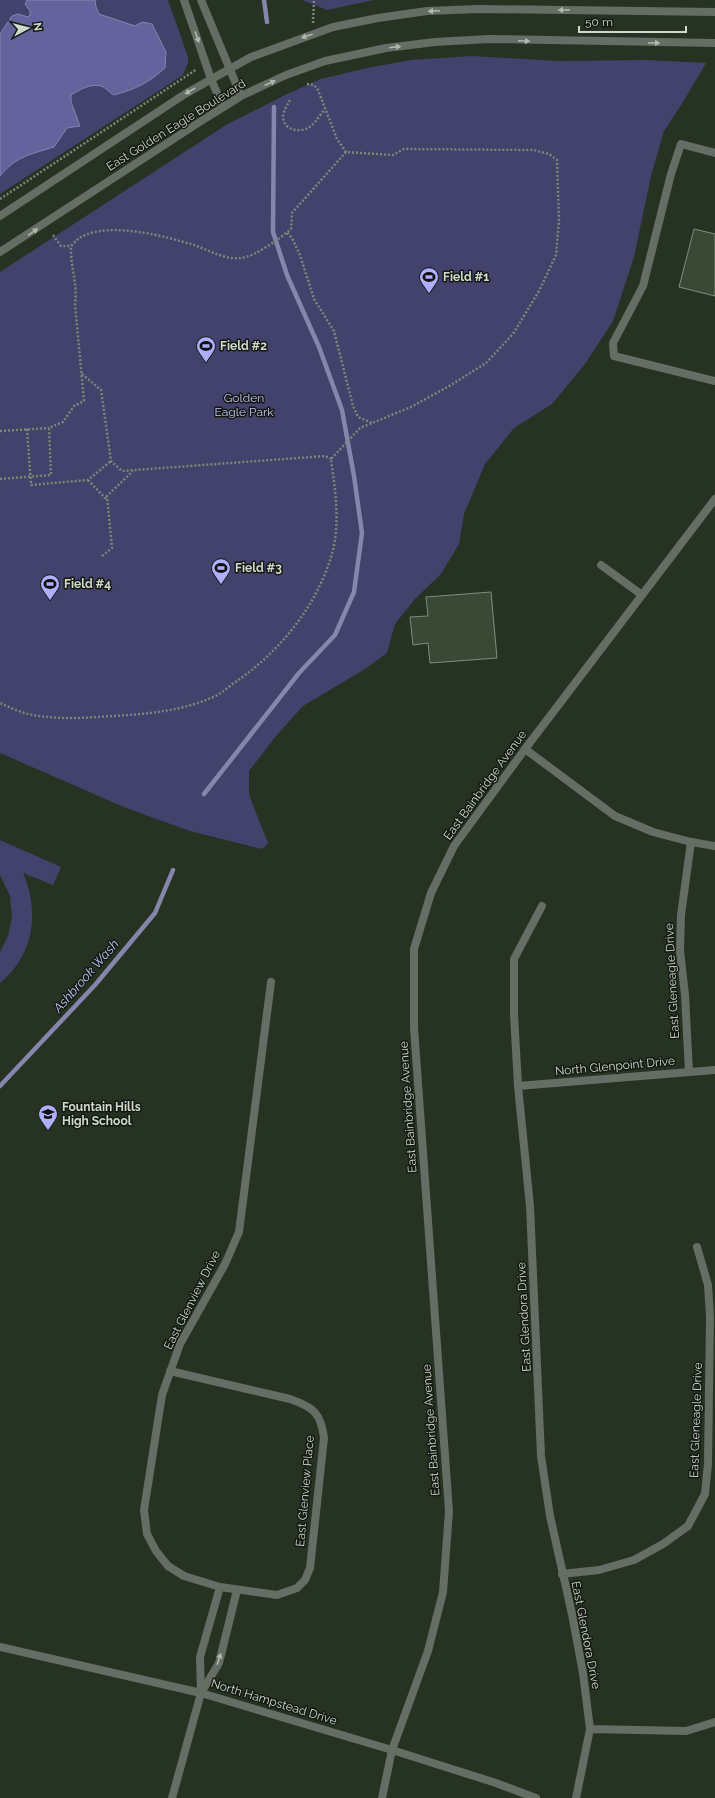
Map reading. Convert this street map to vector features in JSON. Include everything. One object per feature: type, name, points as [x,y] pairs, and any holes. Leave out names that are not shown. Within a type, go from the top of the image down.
[{"type":"street","points":[[184,0],[211,79],[224,107]]},
{"type":"street","points":[[201,0],[241,96]]},
{"type":"street","name":"East Golden Eagle Boulevard","points":[[0,216],[145,120],[211,79],[251,57],[333,27],[378,18],[427,11],[479,9],[715,12]]},
{"type":"street","name":"East Golden Eagle Boulevard","points":[[0,252],[241,96],[286,75],[325,61],[386,48],[435,42],[490,39],[715,43]]},
{"type":"street","points":[[715,153],[681,144],[671,174],[643,286],[613,343],[614,356],[715,381]]},
{"type":"street","name":"East Bainbridge Avenue","points":[[382,1798],[392,1750],[428,1651],[443,1592],[448,1511],[414,1028],[414,949],[431,893],[454,846],[525,749],[715,499]]},
{"type":"street","points":[[601,565],[642,595]]},
{"type":"street","points":[[525,749],[615,816],[653,832],[691,842],[715,846]]},
{"type":"street","name":"East Gleneagle Drive","points":[[689,1072],[685,996],[680,950],[681,915],[691,842]]},
{"type":"street","name":"East Glendora Drive","points":[[542,906],[514,959],[514,1014],[518,1086],[530,1206],[541,1456],[550,1516],[572,1614],[583,1673],[590,1729],[576,1798]]},
{"type":"street","name":"East Glenview Drive","points":[[220,1587],[184,1576],[168,1566],[156,1551],[147,1534],[144,1510],[162,1395],[170,1371],[180,1344],[225,1264],[239,1232],[271,982]]},
{"type":"street","name":"North Glenpoint Drive","points":[[518,1086],[715,1070]]},
{"type":"street","name":"East Gleneagle Drive","points":[[562,1574],[599,1570],[634,1560],[663,1544],[688,1526],[705,1494],[708,1464],[710,1317],[708,1285],[697,1247]]},
{"type":"street","name":"East Glenview Place","points":[[170,1371],[290,1399],[306,1405],[318,1415],[322,1425],[324,1438],[311,1561],[305,1580],[297,1588],[277,1595],[220,1587]]},
{"type":"street","points":[[201,1693],[200,1657],[220,1587]]},
{"type":"street","points":[[172,1798],[201,1693],[219,1663],[237,1590]]},
{"type":"street","name":"North Hampstead Drive","points":[[0,1647],[201,1693],[392,1750],[493,1782],[536,1798]]},
{"type":"street","points":[[590,1729],[686,1731],[715,1722]]},
{"type":"path","points":[[314,0],[312,16],[314,34]]},
{"type":"path","points":[[0,199],[206,64]]},
{"type":"path","points":[[307,84],[314,85],[318,90],[337,139],[346,152]]},
{"type":"path","points":[[290,100],[284,112],[283,119],[286,126],[292,130],[299,131],[309,127],[325,109]]},
{"type":"path","points":[[0,703],[27,714],[70,719],[120,716],[180,709],[214,696],[247,674],[274,650],[301,618],[318,589],[333,550],[337,511],[331,459],[360,428],[411,407],[451,385],[486,363],[513,334],[539,291],[556,255],[559,220],[557,160],[549,154],[534,150],[404,149],[393,154],[346,152]]},
{"type":"path","points":[[53,235],[61,246],[71,246],[82,236],[115,229],[136,232],[194,245],[222,256],[241,258],[256,252],[291,229],[292,213],[346,152]]},
{"type":"path","points":[[287,233],[292,238],[300,255],[314,299],[334,331],[353,406],[358,417],[372,423]]},
{"type":"path","points":[[0,431],[49,428],[64,422],[74,406],[84,402],[75,304],[76,292],[70,261],[71,246]]},
{"type":"path","points":[[82,374],[101,390],[111,461],[122,471],[326,456],[331,459]]},
{"type":"path","points":[[0,479],[51,475],[49,428]]},
{"type":"path","points":[[27,429],[31,485],[88,480],[111,461]]},
{"type":"path","points":[[102,556],[112,548],[107,496],[133,471]]},
{"type":"path","points":[[88,480],[107,500]]},
{"type":"green space","points":[[0,0],[168,0],[188,57],[188,63],[183,75],[0,194]]},
{"type":"green space","points":[[302,0],[374,0],[327,10]]},
{"type":"green space","name":"Golden Eagle Park","points":[[472,56],[559,61],[647,60],[706,63],[664,131],[651,176],[634,257],[613,321],[585,364],[552,404],[514,428],[485,464],[464,514],[459,544],[441,574],[414,600],[395,624],[387,653],[365,669],[303,706],[276,736],[249,771],[249,795],[268,843],[262,849],[190,831],[126,808],[0,753],[0,272],[226,125],[287,94],[321,79],[367,68],[411,60]]},
{"type":"green space","points":[[0,840],[61,867],[53,885],[23,873],[31,903],[31,932],[27,946],[20,959],[11,972],[0,983],[0,952],[8,936],[12,916],[10,896],[0,875]]},
{"type":"shaded area","points":[[27,0],[95,0],[99,14],[135,26],[142,22],[152,24],[166,52],[165,68],[153,78],[141,85],[114,95],[103,87],[93,85],[71,95],[71,102],[80,126],[67,128],[54,147],[31,154],[18,160],[6,169],[0,176],[0,34],[12,16],[18,14],[28,17],[30,15],[30,11],[25,4]]},
{"type":"building","points":[[694,229],[715,234],[715,296],[679,287]]},
{"type":"building","points":[[491,592],[497,658],[430,663],[428,643],[413,645],[410,617],[428,616],[426,597]]},
{"type":"waterway","points":[[264,0],[267,22]]},
{"type":"waterway","points":[[204,794],[299,673],[335,635],[354,592],[362,533],[354,476],[342,410],[319,347],[287,275],[273,232],[274,107]]},
{"type":"waterway","name":"Ashbrook Wash","points":[[0,1086],[95,985],[155,913],[173,870]]},
{"type":"place","name":"Field #1","points":[[429,294]]},
{"type":"place","name":"Field #2","points":[[206,363]]},
{"type":"place","name":"Field #3","points":[[221,585]]},
{"type":"place","name":"Field #4","points":[[50,601]]},
{"type":"place","name":"Fountain Hills High School","points":[[48,1131]]}]
